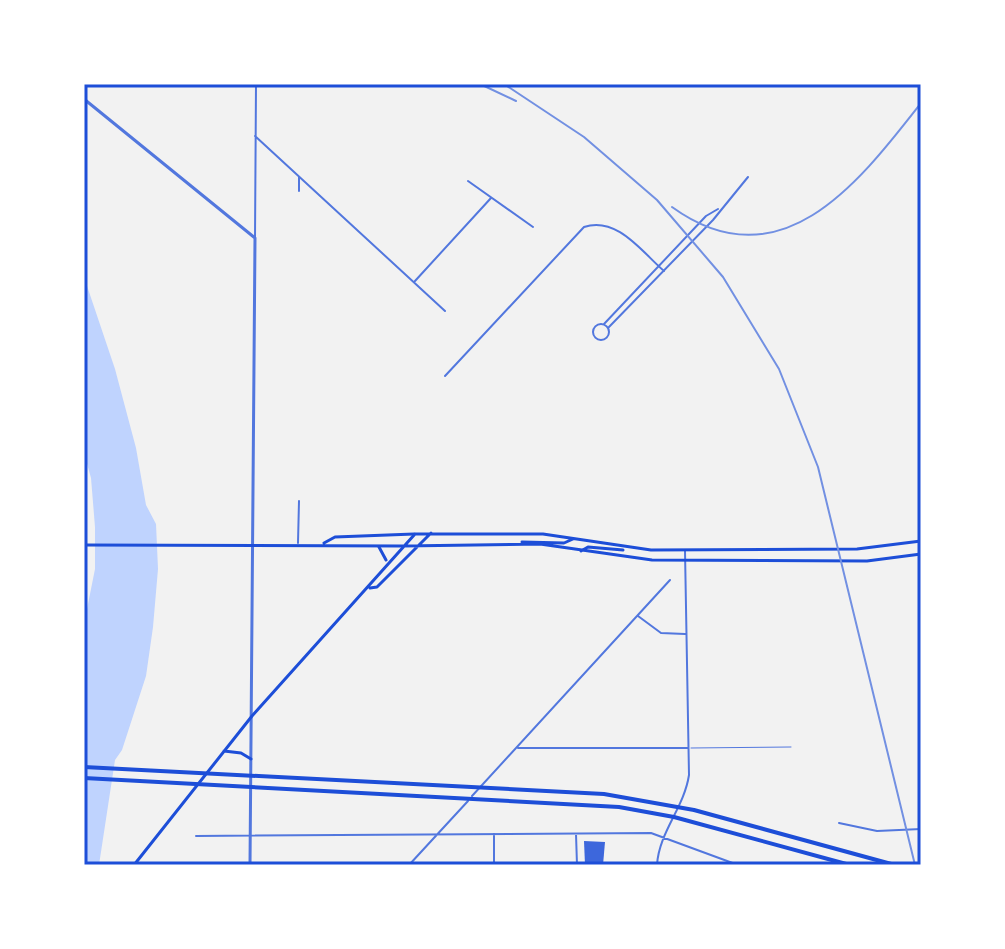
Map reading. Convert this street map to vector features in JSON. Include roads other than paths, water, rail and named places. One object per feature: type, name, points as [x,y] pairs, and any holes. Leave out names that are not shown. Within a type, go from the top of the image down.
[{"type":"highway","points":[[84,767],[594,793],[694,810],[894,864]]},
{"type":"highway","points":[[84,778],[600,805],[656,813],[850,865]]},
{"type":"main road","points":[[324,543],[335,537],[431,533],[532,534],[627,548],[685,550],[857,549],[921,541]]},
{"type":"main road","points":[[135,864],[252,716],[370,588],[377,587],[431,533]]},
{"type":"main road","points":[[370,588],[370,581],[415,534]]},
{"type":"main road","points":[[519,544],[533,540],[567,543],[573,539]]},
{"type":"main road","points":[[84,545],[324,543],[336,548],[519,544],[643,559],[686,560],[867,561],[921,554]]},
{"type":"main road","points":[[379,547],[387,562]]},
{"type":"main road","points":[[581,551],[588,547],[615,552],[627,548]]},
{"type":"main road","points":[[224,751],[241,753],[251,759]]},
{"type":"street","points":[[250,865],[256,84]]},
{"type":"street","points":[[84,99],[255,238]]},
{"type":"street","points":[[255,136],[445,311]]},
{"type":"street","points":[[298,176],[299,191]]},
{"type":"street","points":[[719,209],[706,216],[604,324],[594,326],[594,337],[604,339],[608,328],[664,271],[748,177]]},
{"type":"street","points":[[468,181],[533,227]]},
{"type":"street","points":[[414,282],[491,198]]},
{"type":"street","points":[[445,376],[577,231],[592,224],[606,225],[619,231],[664,271]]},
{"type":"street","points":[[604,324],[608,328]]},
{"type":"street","points":[[298,543],[299,501]]},
{"type":"street","points":[[657,865],[663,837],[687,787],[685,550]]},
{"type":"street","points":[[409,865],[670,580]]},
{"type":"street","points":[[638,616],[661,633],[687,634]]},
{"type":"street","points":[[517,748],[689,748]]},
{"type":"street","points":[[839,823],[877,831],[921,829]]},
{"type":"street","points":[[196,836],[653,833],[735,865]]},
{"type":"street","points":[[494,834],[494,865]]},
{"type":"street","points":[[576,834],[577,865]]},
{"type":"lane","points":[[689,748],[791,747]]},
{"type":"water","points":[[84,277],[115,369],[136,448],[146,505],[156,524],[158,569],[146,676],[122,750],[115,760],[99,865],[84,865],[84,624],[95,569],[95,527],[91,478],[84,453]]},
{"type":"railway","points":[[480,84],[516,101]]},
{"type":"railway","points":[[504,84],[584,137],[657,200],[723,277],[779,369],[818,467],[915,865]]},
{"type":"railway","points":[[672,207],[711,228],[748,235],[783,229],[814,214],[844,191],[872,163],[921,103]]}]
